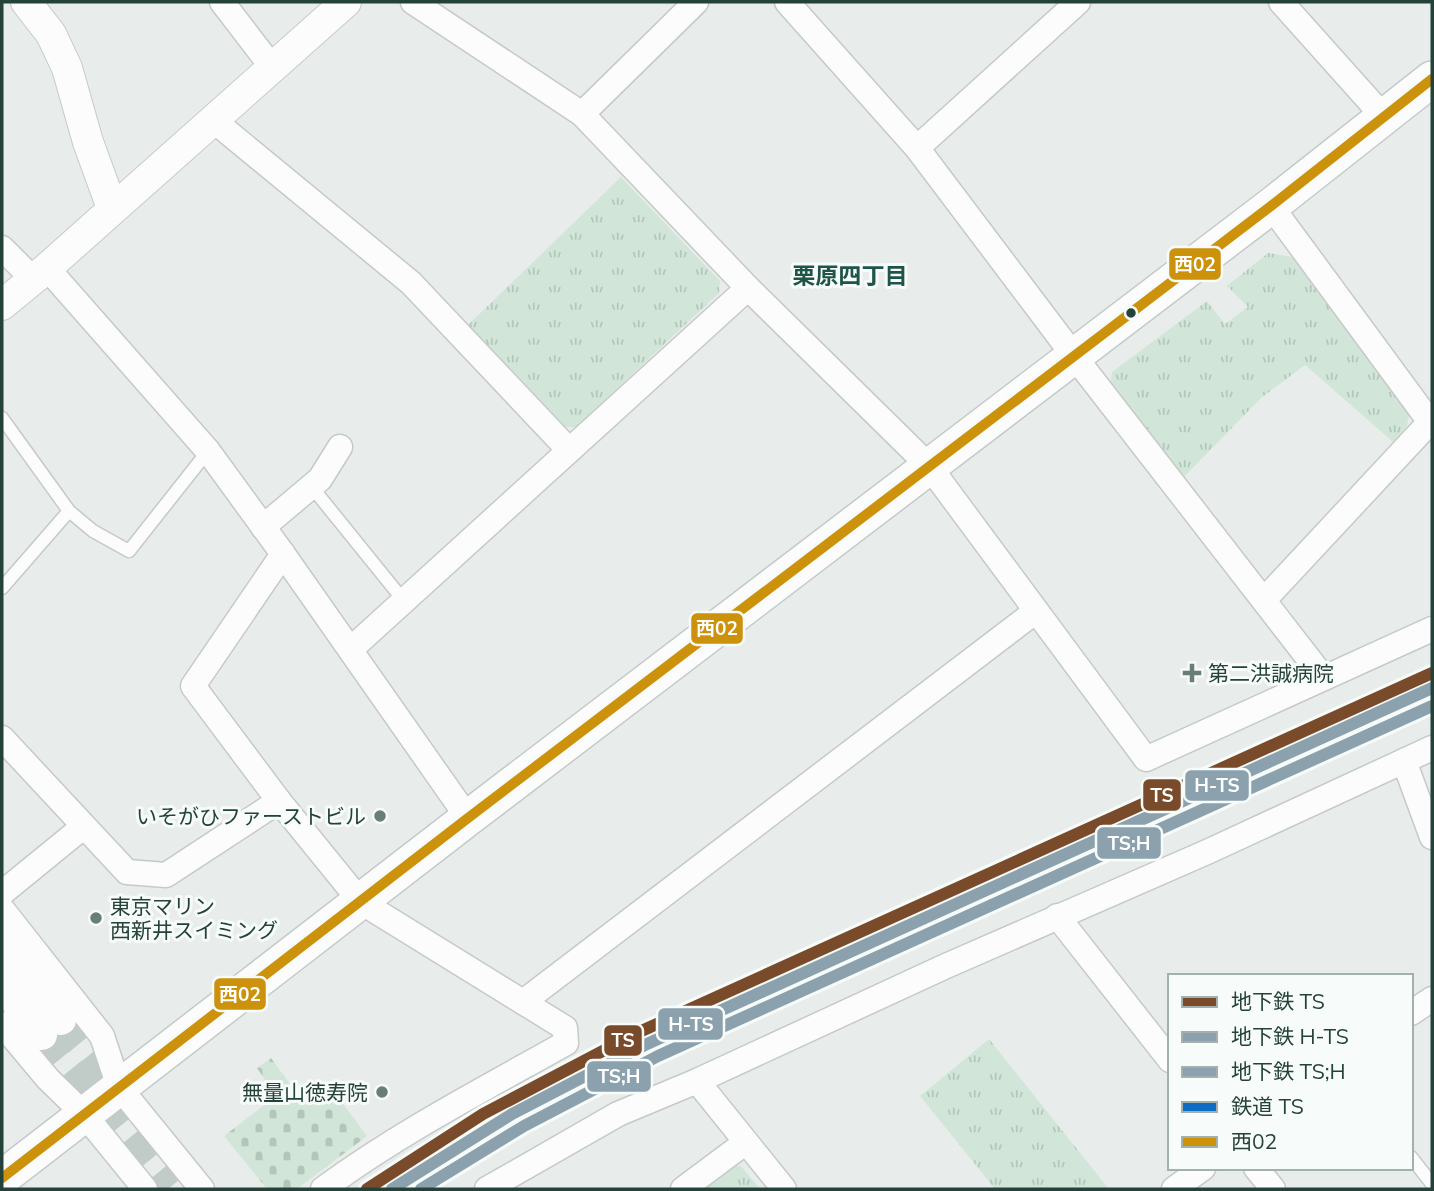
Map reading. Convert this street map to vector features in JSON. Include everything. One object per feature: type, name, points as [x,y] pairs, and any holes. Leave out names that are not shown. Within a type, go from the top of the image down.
[{"type":"main road","points":[[2,1178],[468,818],[1271,206],[1432,79]]},
{"type":"street","points":[[26,2],[51,34],[68,68],[88,142],[112,208]]},
{"type":"street","points":[[222,2],[272,67]]},
{"type":"street","points":[[2,305],[346,2]]},
{"type":"street","points":[[413,2],[583,114],[748,288],[929,466],[1146,758],[1432,629]]},
{"type":"street","points":[[583,114],[696,2]]},
{"type":"street","points":[[787,2],[917,148],[1323,677]]},
{"type":"street","points":[[917,148],[1078,2]]},
{"type":"street","points":[[1281,2],[1384,116]]},
{"type":"street","points":[[213,120],[411,283],[569,450]]},
{"type":"street","points":[[1264,600],[1430,422],[1271,206]]},
{"type":"street","points":[[2,248],[40,274],[208,451],[284,554],[468,818]]},
{"type":"street","points":[[351,649],[748,288]]},
{"type":"street","points":[[263,527],[320,479],[340,447]]},
{"type":"street","points":[[284,554],[193,686],[279,801],[361,902],[565,1028],[566,1043],[432,1118],[323,1189]]},
{"type":"street","points":[[523,1002],[1036,611]]},
{"type":"street","points":[[2,738],[127,872],[166,875],[279,801]]},
{"type":"street","points":[[487,1189],[618,1114],[697,1081],[1057,916],[1207,852],[1432,748]]},
{"type":"street","points":[[1404,761],[1432,837]]},
{"type":"street","points":[[2,893],[83,827]]},
{"type":"street","points":[[2,909],[102,1036],[119,1087],[202,1189]]},
{"type":"street","points":[[1057,916],[1168,1057]]},
{"type":"street","points":[[2,945],[52,1027],[2,984]]},
{"type":"street","points":[[1413,1012],[1432,999]]},
{"type":"street","points":[[2,1024],[48,1079],[84,1114],[145,1189]]},
{"type":"street","points":[[697,1081],[784,1189]]},
{"type":"street","points":[[683,1189],[746,1142]]},
{"type":"street","points":[[1174,1189],[1200,1170]]},
{"type":"street","points":[[1258,1170],[1273,1189]]},
{"type":"lane","points":[[2,418],[69,511],[93,531],[128,551],[208,451]]},
{"type":"lane","points":[[311,486],[404,601]]},
{"type":"lane","points":[[2,588],[69,511]]},
{"type":"lane","points":[[1413,1160],[1432,1184]]},
{"type":"green space","points":[[621,177],[720,281],[719,293],[576,427],[564,427],[468,325]]},
{"type":"green space","points":[[1268,253],[1293,257],[1410,409],[1407,426],[1393,442],[1305,365],[1261,398],[1181,480],[1109,393],[1112,372],[1207,301],[1225,324],[1248,307],[1227,286]]},
{"type":"green space","points":[[989,1039],[1109,1189],[995,1189],[920,1096]]},
{"type":"green space","points":[[271,1058],[300,1098],[307,1093],[315,1103],[332,1089],[367,1136],[297,1189],[267,1189],[224,1136],[276,1096],[257,1068]]},
{"type":"green space","points":[[729,1164],[741,1166],[760,1189],[697,1189]]},
{"type":"tunnel","points":[[61,1020],[125,1099]]},
{"type":"tunnel","points":[[42,1035],[168,1189]]},
{"type":"metro line","name":"TS","points":[[367,1189],[483,1114],[637,1033],[1432,673]]},
{"type":"metro line","name":"H-TS","points":[[392,1189],[512,1114],[647,1044],[1432,688]]},
{"type":"metro line","name":"TS;H","points":[[421,1189],[524,1126],[658,1056],[1432,706]]},
{"type":"rail line","name":"TS","points":[[418,1189],[519,1126],[653,1057],[1432,703]]},
{"type":"transit line","name":"西02","points":[[2,1178],[468,818],[1271,206],[1432,79]]},
{"type":"place","name":"第二洪誠病院","points":[[1192,673]]},
{"type":"place","name":"いそがひファーストビル","points":[[380,816]]},
{"type":"place","name":"東京マリン 西新井スイミング","points":[[96,918]]},
{"type":"place","name":"無量山徳寿院","points":[[382,1092]]},
{"type":"district","name":"栗原四丁目","points":[[850,275]]}]
